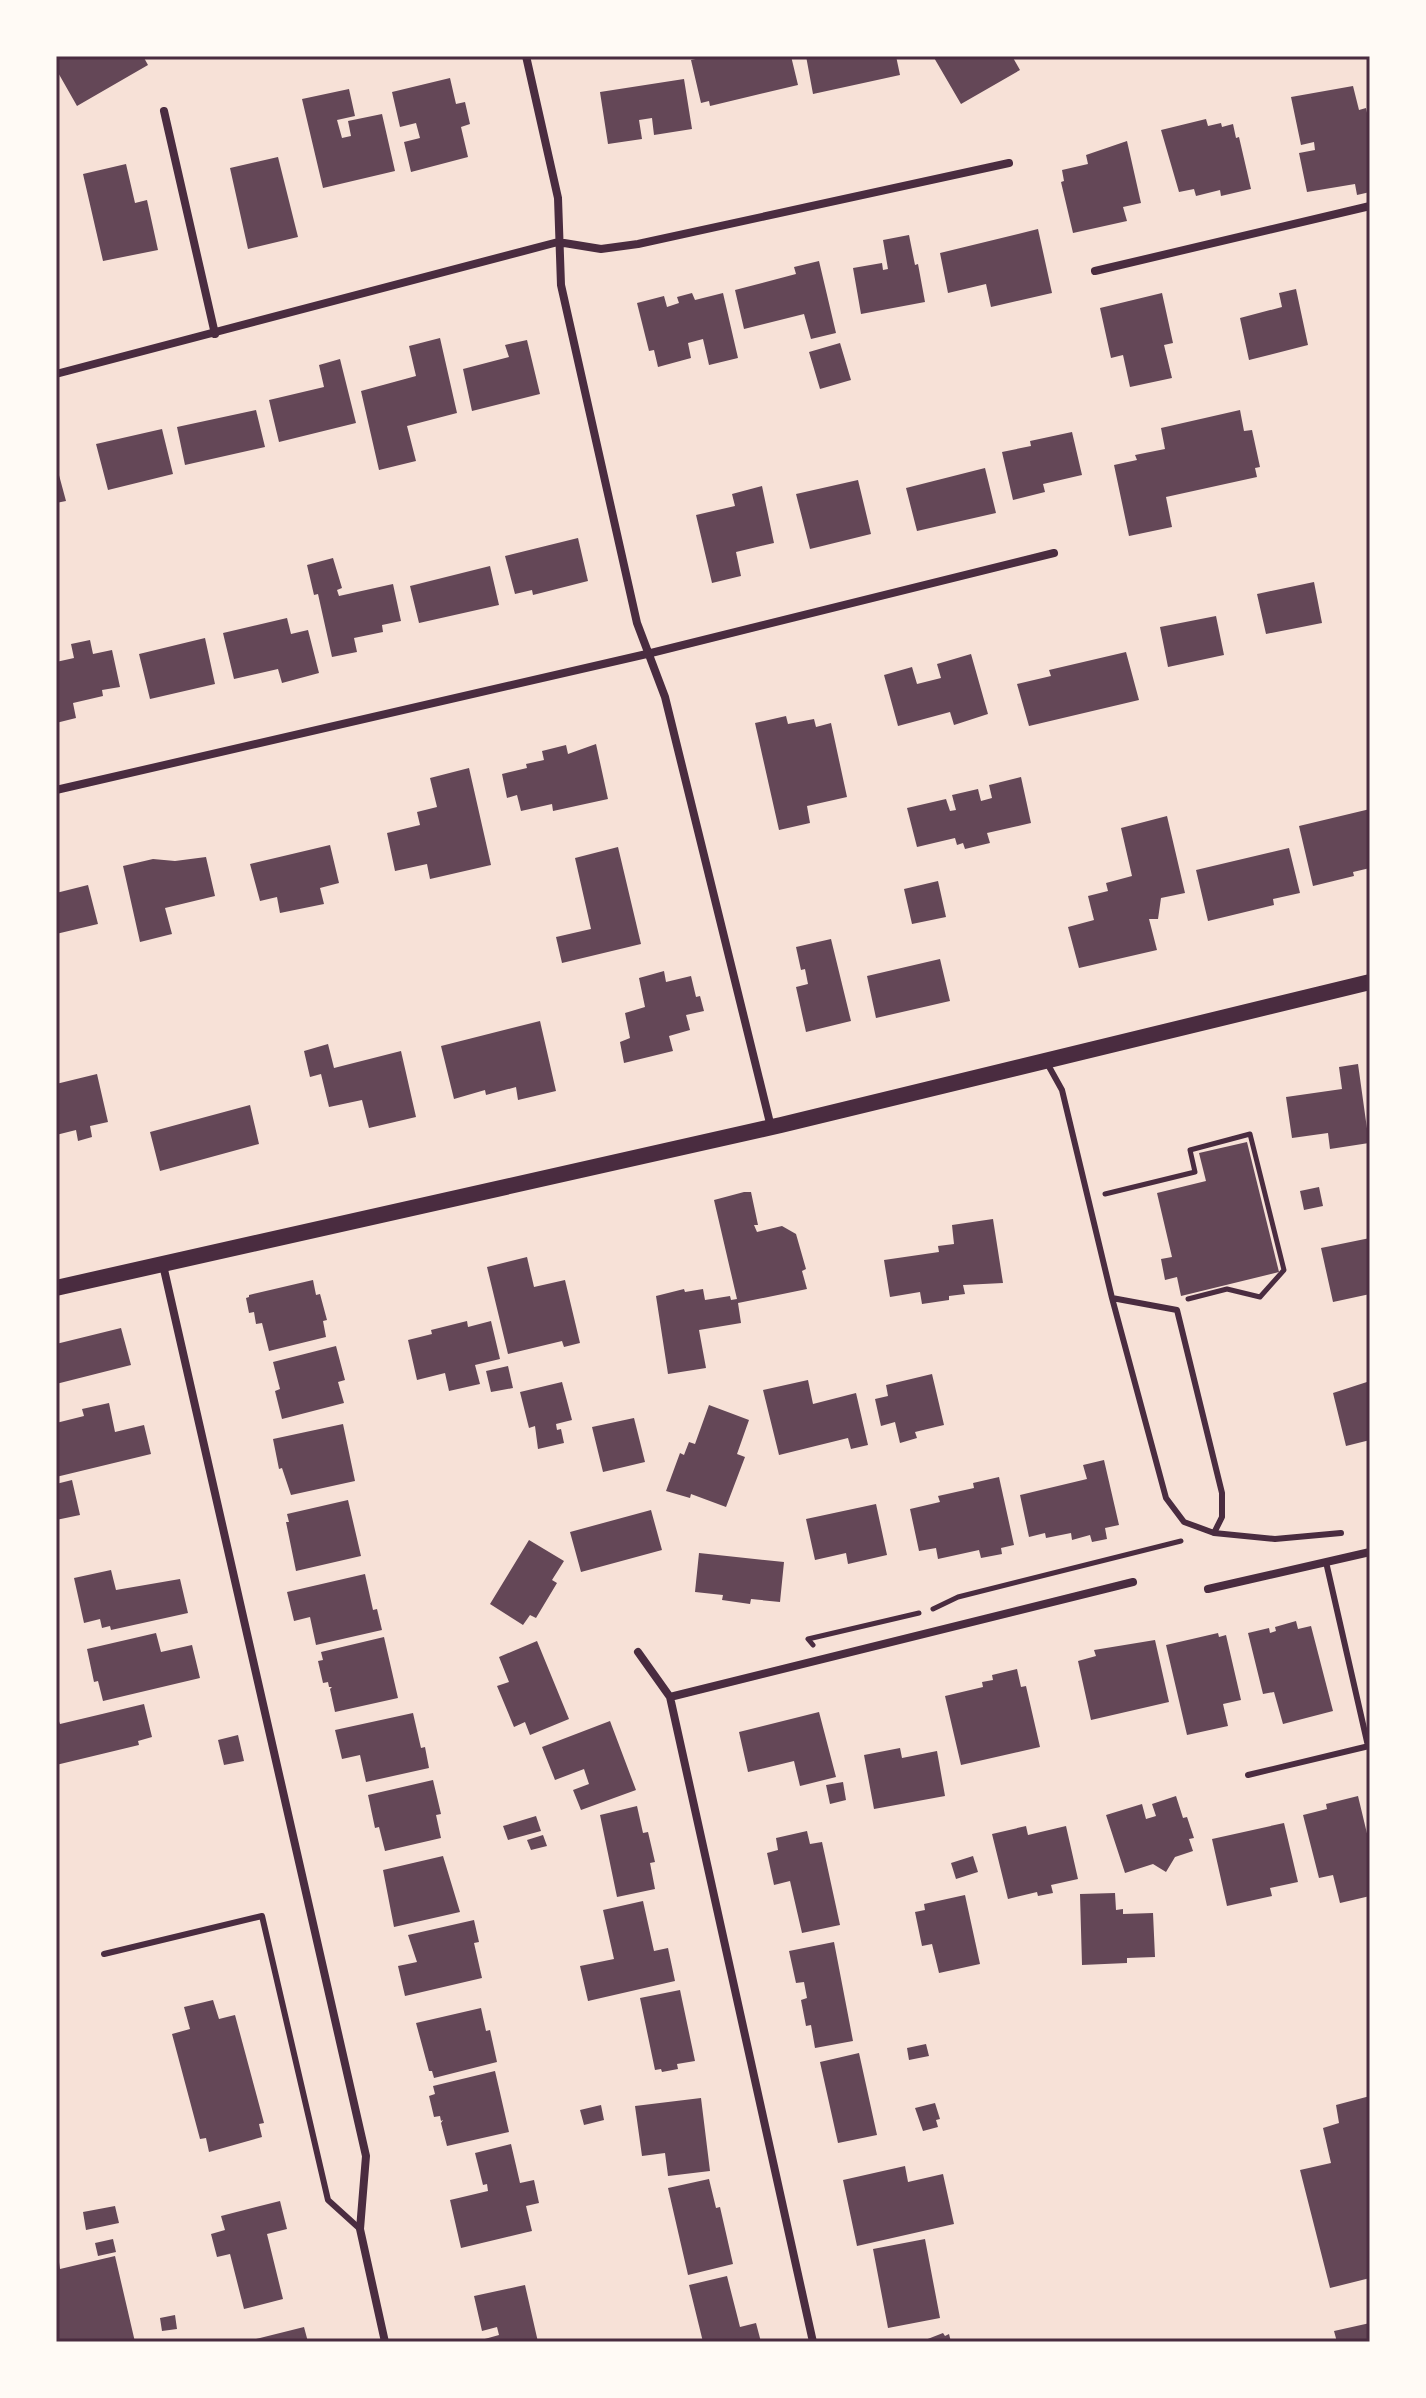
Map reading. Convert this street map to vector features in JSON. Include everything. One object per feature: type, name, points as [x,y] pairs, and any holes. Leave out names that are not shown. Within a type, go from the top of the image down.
[{"type":"main road","points":[[56,1288],[771,1127],[1370,982]]},
{"type":"street","points":[[526,56],[558,198],[561,285],[637,623],[651,653],[665,697],[771,1127]]},
{"type":"street","points":[[164,111],[215,334]]},
{"type":"street","points":[[56,374],[558,242],[601,249],[638,244],[1009,163]]},
{"type":"street","points":[[1095,271],[1370,206]]},
{"type":"street","points":[[56,790],[651,653],[1054,553]]},
{"type":"street","points":[[163,1264],[366,2156],[360,2229],[385,2342]]},
{"type":"street","points":[[1208,1589],[1370,1552]]},
{"type":"street","points":[[670,1697],[1133,1582]]},
{"type":"street","points":[[638,1652],[670,1697],[813,2342]]},
{"type":"lane","points":[[1045,1060],[1062,1090],[1112,1298],[1166,1498],[1184,1522],[1214,1533],[1275,1539],[1341,1533]]},
{"type":"lane","points":[[1112,1298],[1177,1310],[1222,1493],[1222,1517],[1214,1533]]},
{"type":"lane","points":[[1248,1775],[1369,1746],[1326,1562]]},
{"type":"lane","points":[[104,1954],[262,1916],[328,2200],[360,2229]]},
{"type":"path","points":[[1100,1195],[1195,1172],[1190,1150],[1250,1134],[1284,1270],[1260,1297],[1227,1289],[1189,1299],[1177,1310]]},
{"type":"path","points":[[823,1659],[808,1639],[934,1609],[958,1597],[1214,1533]]},
{"type":"building","points":[[143,56],[148,65],[77,106],[56,69],[56,58]]},
{"type":"building","points":[[700,56],[791,56],[798,85],[710,106],[709,101],[701,103],[691,60]]},
{"type":"building","points":[[806,56],[896,56],[900,75],[813,94]]},
{"type":"building","points":[[933,56],[1012,56],[1020,70],[961,104]]},
{"type":"building","points":[[450,78],[456,104],[465,102],[470,124],[461,127],[468,157],[411,172],[404,142],[420,138],[416,123],[400,127],[392,92]]},
{"type":"building","points":[[684,79],[692,129],[654,135],[652,118],[639,120],[642,139],[608,144],[600,92]]},
{"type":"building","points":[[1353,86],[1359,110],[1366,108],[1370,127],[1370,192],[1357,195],[1355,184],[1307,192],[1299,153],[1315,150],[1314,142],[1301,145],[1291,97]]},
{"type":"building","points":[[349,89],[355,116],[337,120],[342,138],[351,136],[348,121],[382,114],[395,171],[323,188],[302,99]]},
{"type":"building","points":[[1206,119],[1208,126],[1233,124],[1251,189],[1221,196],[1220,190],[1196,196],[1194,189],[1179,192],[1161,130]]},
{"type":"building","points":[[1127,141],[1141,203],[1123,207],[1127,221],[1073,233],[1061,182],[1064,181],[1062,170],[1088,164],[1086,155]]},
{"type":"building","points":[[278,157],[298,237],[248,249],[230,168]]},
{"type":"building","points":[[126,164],[135,203],[147,200],[158,250],[103,261],[83,174]]},
{"type":"building","points":[[1038,229],[1052,293],[991,307],[986,284],[948,293],[940,253]]},
{"type":"building","points":[[909,235],[925,302],[861,314],[853,268],[882,263],[883,270],[888,269],[883,240]]},
{"type":"building","points":[[819,261],[836,333],[811,339],[804,314],[744,329],[735,290],[796,274],[794,267]]},
{"type":"building","points":[[1296,289],[1308,345],[1249,360],[1240,318],[1282,307],[1279,293]]},
{"type":"building","points":[[692,293],[695,300],[723,293],[738,358],[709,365],[703,339],[688,343],[691,358],[658,367],[654,350],[649,351],[637,303],[664,296],[667,307],[679,303],[677,297]]},
{"type":"building","points":[[1162,293],[1173,343],[1164,345],[1172,378],[1130,387],[1123,355],[1111,358],[1100,308]]},
{"type":"building","points":[[440,338],[457,413],[407,426],[416,461],[379,470],[361,391],[416,376],[409,346]]},
{"type":"building","points":[[527,340],[540,394],[472,411],[463,369],[509,357],[505,345]]},
{"type":"building","points":[[840,343],[851,380],[820,389],[809,352]]},
{"type":"building","points":[[340,359],[356,423],[279,442],[269,400],[324,387],[319,365]]},
{"type":"building","points":[[256,410],[265,447],[185,465],[177,427]]},
{"type":"building","points":[[1240,410],[1244,431],[1252,430],[1260,467],[1255,468],[1257,477],[1166,497],[1172,527],[1129,536],[1114,465],[1137,460],[1135,455],[1165,449],[1161,428]]},
{"type":"building","points":[[162,429],[173,474],[108,490],[96,444]]},
{"type":"building","points":[[1072,432],[1082,475],[1043,484],[1045,492],[1013,500],[1002,452],[1031,446],[1030,441]]},
{"type":"building","points":[[56,464],[66,501],[56,503]]},
{"type":"building","points":[[985,468],[996,513],[917,531],[906,488]]},
{"type":"building","points":[[858,480],[871,534],[810,549],[796,494]]},
{"type":"building","points":[[762,486],[774,543],[736,552],[741,576],[712,583],[696,515],[735,506],[732,494]]},
{"type":"building","points":[[578,538],[588,581],[533,595],[532,590],[515,594],[505,556]]},
{"type":"building","points":[[333,558],[342,588],[337,590],[339,596],[393,584],[401,621],[382,625],[383,632],[354,638],[357,652],[332,657],[318,594],[314,595],[307,565]]},
{"type":"building","points":[[490,566],[499,605],[419,623],[410,586]]},
{"type":"building","points":[[1314,582],[1322,623],[1266,634],[1257,594]]},
{"type":"building","points":[[1216,616],[1224,655],[1168,667],[1160,627]]},
{"type":"building","points":[[287,618],[291,634],[308,630],[319,673],[282,683],[278,669],[234,679],[223,633]]},
{"type":"building","points":[[205,638],[215,684],[150,699],[139,654]]},
{"type":"building","points":[[90,640],[93,654],[112,650],[120,687],[102,690],[103,696],[73,703],[76,718],[56,723],[56,662],[74,658],[71,644]]},
{"type":"building","points":[[1126,652],[1139,700],[1029,726],[1017,684],[1051,676],[1049,670]]},
{"type":"building","points":[[971,654],[988,714],[954,725],[950,712],[898,726],[884,675],[912,667],[917,684],[941,678],[937,664]]},
{"type":"building","points":[[786,716],[788,724],[814,719],[816,727],[831,723],[847,797],[807,806],[810,823],[779,830],[755,723]]},
{"type":"building","points":[[596,744],[608,799],[553,811],[552,804],[521,811],[517,795],[507,798],[502,774],[544,760],[542,751],[566,745],[568,754]]},
{"type":"building","points":[[469,768],[491,865],[430,879],[427,864],[395,871],[387,833],[420,825],[417,812],[437,807],[430,778]]},
{"type":"building","points":[[1021,777],[1031,823],[987,833],[990,843],[965,849],[963,843],[957,845],[955,838],[917,847],[907,808],[946,799],[950,811],[956,810],[952,795],[978,789],[981,801],[992,798],[989,785]]},
{"type":"building","points":[[1370,809],[1370,868],[1353,872],[1354,876],[1313,886],[1299,826]]},
{"type":"building","points":[[1167,816],[1185,893],[1161,898],[1158,919],[1149,919],[1157,950],[1079,968],[1068,927],[1094,920],[1088,896],[1108,891],[1106,883],[1132,876],[1121,828]]},
{"type":"building","points":[[330,845],[339,883],[320,888],[324,904],[280,913],[277,897],[260,901],[250,864]]},
{"type":"building","points":[[618,847],[641,944],[562,963],[556,937],[591,929],[575,858]]},
{"type":"building","points":[[1289,848],[1300,893],[1273,899],[1274,905],[1208,921],[1196,870]]},
{"type":"building","points":[[206,857],[215,896],[165,908],[172,934],[140,942],[123,866],[153,859],[175,861]]},
{"type":"building","points":[[938,881],[946,917],[912,924],[904,889]]},
{"type":"building","points":[[88,885],[98,924],[56,934],[56,893]]},
{"type":"building","points":[[831,939],[851,1021],[806,1032],[796,987],[808,984],[796,947]]},
{"type":"building","points":[[940,959],[950,1001],[876,1018],[867,976]]},
{"type":"building","points":[[664,971],[666,982],[691,976],[696,997],[700,996],[704,1011],[686,1015],[690,1030],[669,1036],[673,1051],[624,1063],[620,1042],[630,1038],[625,1013],[645,1007],[639,978]]},
{"type":"building","points":[[540,1021],[556,1091],[518,1100],[516,1087],[486,1095],[485,1090],[454,1099],[441,1046]]},
{"type":"building","points":[[328,1044],[334,1068],[401,1051],[416,1117],[369,1128],[362,1100],[329,1107],[321,1074],[310,1077],[304,1051]]},
{"type":"building","points":[[1358,1064],[1369,1143],[1330,1149],[1328,1133],[1292,1138],[1286,1097],[1342,1089],[1339,1067]]},
{"type":"building","points":[[97,1074],[108,1122],[90,1126],[92,1137],[78,1141],[76,1130],[56,1135],[56,1084]]},
{"type":"building","points":[[250,1105],[259,1144],[160,1171],[150,1132]]},
{"type":"building","points":[[1247,1142],[1279,1272],[1181,1296],[1177,1277],[1165,1280],[1161,1259],[1172,1257],[1157,1193],[1206,1181],[1199,1153]]},
{"type":"building","points":[[1319,1187],[1323,1206],[1304,1210],[1300,1191]]},
{"type":"building","points":[[751,1192],[757,1232],[782,1226],[796,1234],[806,1269],[802,1271],[807,1289],[738,1303],[741,1323],[699,1330],[706,1368],[668,1374],[656,1296],[684,1289],[685,1292],[703,1289],[705,1300],[730,1296],[731,1300],[737,1299],[714,1200]]},
{"type":"building","points":[[993,1219],[1003,1283],[963,1285],[965,1294],[922,1304],[920,1292],[890,1297],[884,1260],[939,1252],[938,1246],[954,1244],[952,1225]]},
{"type":"building","points":[[1370,1238],[1370,1294],[1333,1302],[1321,1248]]},
{"type":"building","points":[[527,1257],[534,1287],[565,1280],[580,1343],[564,1347],[562,1341],[508,1354],[487,1267]]},
{"type":"building","points":[[313,1280],[327,1320],[323,1321],[326,1337],[269,1351],[262,1323],[256,1324],[254,1312],[249,1313],[246,1298]]},
{"type":"building","points":[[467,1321],[468,1327],[491,1321],[500,1359],[475,1365],[480,1384],[449,1391],[445,1373],[417,1380],[408,1340],[432,1334],[431,1330]]},
{"type":"building","points":[[121,1328],[131,1365],[56,1384],[56,1344]]},
{"type":"building","points":[[336,1346],[345,1380],[338,1382],[344,1403],[282,1419],[275,1391],[280,1389],[273,1362]]},
{"type":"building","points":[[508,1366],[513,1388],[491,1392],[486,1371]]},
{"type":"building","points":[[932,1374],[944,1425],[915,1432],[917,1438],[900,1443],[895,1422],[881,1426],[875,1399],[888,1396],[886,1385]]},
{"type":"building","points":[[808,1380],[813,1404],[856,1393],[868,1445],[851,1449],[848,1438],[779,1455],[763,1390]]},
{"type":"building","points":[[1370,1381],[1370,1440],[1346,1446],[1333,1393]]},
{"type":"building","points":[[562,1382],[572,1420],[556,1424],[557,1430],[561,1429],[564,1443],[538,1449],[535,1426],[529,1428],[520,1392]]},
{"type":"building","points":[[109,1403],[115,1432],[144,1425],[151,1454],[56,1477],[56,1423],[84,1416],[82,1409]]},
{"type":"building","points":[[709,1405],[749,1420],[737,1454],[745,1457],[726,1507],[691,1494],[690,1498],[666,1491],[680,1453],[684,1455],[689,1442],[695,1444]]},
{"type":"building","points":[[634,1418],[645,1462],[603,1472],[592,1427]]},
{"type":"building","points":[[343,1424],[355,1481],[291,1495],[282,1468],[279,1469],[273,1439]]},
{"type":"building","points":[[1104,1460],[1119,1525],[1105,1528],[1107,1539],[1092,1542],[1090,1535],[1072,1540],[1071,1533],[1046,1538],[1045,1533],[1029,1537],[1020,1495],[1087,1479],[1083,1465]]},
{"type":"building","points":[[999,1477],[1014,1545],[1001,1548],[1002,1554],[981,1558],[979,1550],[938,1559],[936,1548],[919,1551],[910,1509],[940,1502],[938,1496],[974,1488],[973,1483]]},
{"type":"building","points":[[72,1480],[80,1515],[56,1520],[56,1484]]},
{"type":"building","points":[[348,1500],[361,1556],[296,1571],[287,1514]]},
{"type":"building","points":[[876,1504],[887,1555],[848,1564],[846,1553],[815,1560],[806,1519]]},
{"type":"building","points":[[651,1510],[662,1550],[581,1572],[570,1532]]},
{"type":"building","points":[[529,1540],[564,1561],[552,1580],[557,1583],[536,1618],[530,1615],[523,1625],[490,1604]]},
{"type":"building","points":[[699,1553],[784,1562],[780,1602],[751,1599],[750,1604],[722,1600],[723,1595],[695,1592]]},
{"type":"building","points":[[111,1570],[116,1590],[180,1579],[188,1613],[111,1630],[110,1626],[102,1628],[100,1619],[84,1623],[74,1578]]},
{"type":"building","points":[[365,1574],[373,1610],[377,1609],[382,1630],[316,1645],[310,1617],[294,1621],[287,1592]]},
{"type":"building","points":[[1296,1621],[1298,1629],[1311,1626],[1333,1711],[1283,1724],[1274,1692],[1263,1694],[1248,1633],[1269,1628],[1270,1633],[1276,1631],[1275,1627]]},
{"type":"building","points":[[156,1633],[161,1652],[192,1645],[200,1678],[103,1701],[98,1681],[94,1682],[87,1649]]},
{"type":"building","points":[[1218,1633],[1219,1637],[1226,1635],[1241,1700],[1223,1704],[1228,1726],[1187,1735],[1166,1645]]},
{"type":"building","points":[[384,1637],[398,1698],[335,1712],[332,1687],[328,1682],[323,1683],[318,1661],[323,1660],[321,1652]]},
{"type":"building","points":[[1155,1640],[1169,1702],[1091,1720],[1078,1661],[1096,1656],[1094,1650]]},
{"type":"building","points":[[537,1641],[569,1719],[530,1735],[525,1722],[514,1727],[497,1686],[509,1682],[499,1657]]},
{"type":"building","points":[[1017,1669],[1021,1687],[1026,1686],[1040,1747],[961,1765],[945,1696],[983,1687],[982,1682],[993,1680],[992,1675]]},
{"type":"building","points":[[144,1704],[152,1737],[138,1741],[139,1745],[56,1765],[56,1713],[60,1724]]},
{"type":"building","points":[[819,1712],[836,1777],[800,1786],[794,1761],[748,1772],[739,1732]]},
{"type":"building","points":[[413,1713],[429,1768],[366,1782],[360,1755],[342,1759],[335,1730]]},
{"type":"building","points":[[610,1721],[636,1790],[581,1810],[573,1790],[589,1784],[584,1769],[555,1780],[542,1747]]},
{"type":"building","points":[[238,1735],[244,1761],[224,1765],[218,1740]]},
{"type":"building","points":[[900,1748],[902,1758],[937,1751],[945,1796],[874,1809],[864,1755]]},
{"type":"building","points":[[433,1780],[441,1814],[436,1815],[441,1838],[385,1851],[379,1827],[375,1828],[368,1795]]},
{"type":"building","points":[[843,1782],[846,1800],[830,1804],[826,1785]]},
{"type":"building","points":[[1176,1796],[1194,1838],[1189,1839],[1193,1851],[1175,1857],[1166,1872],[1153,1864],[1125,1873],[1106,1815],[1142,1804],[1146,1819],[1156,1816],[1152,1804]]},
{"type":"building","points":[[1358,1796],[1370,1846],[1370,1896],[1340,1903],[1333,1875],[1319,1878],[1303,1815],[1327,1809],[1326,1804]]},
{"type":"building","points":[[637,1806],[643,1833],[648,1832],[655,1862],[650,1863],[655,1889],[617,1897],[600,1815]]},
{"type":"building","points":[[536,1816],[541,1831],[508,1840],[503,1826]]},
{"type":"building","points":[[1284,1823],[1298,1882],[1270,1888],[1272,1896],[1227,1906],[1212,1839]]},
{"type":"building","points":[[1026,1826],[1028,1835],[1066,1826],[1078,1879],[1051,1885],[1053,1893],[1038,1896],[1037,1892],[1008,1899],[992,1834]]},
{"type":"building","points":[[807,1831],[810,1844],[822,1842],[840,1925],[802,1933],[790,1881],[774,1885],[767,1853],[778,1850],[776,1838]]},
{"type":"building","points":[[543,1835],[547,1846],[531,1850],[527,1840]]},
{"type":"building","points":[[443,1856],[460,1912],[394,1927],[383,1870]]},
{"type":"building","points":[[973,1856],[978,1872],[956,1879],[951,1863]]},
{"type":"building","points":[[1115,1893],[1116,1910],[1123,1909],[1123,1914],[1153,1913],[1155,1957],[1127,1958],[1127,1963],[1082,1965],[1080,1894]]},
{"type":"building","points":[[965,1895],[980,1964],[939,1973],[932,1944],[922,1946],[915,1912],[925,1910],[924,1904]]},
{"type":"building","points":[[643,1901],[654,1951],[668,1948],[675,1981],[588,2001],[580,1966],[614,1959],[603,1910]]},
{"type":"building","points":[[474,1920],[479,1942],[474,1943],[482,1978],[405,1996],[398,1966],[417,1962],[408,1935]]},
{"type":"building","points":[[834,1942],[853,2041],[815,2048],[811,2025],[806,2026],[801,2000],[807,1998],[804,1982],[796,1983],[789,1951]]},
{"type":"building","points":[[680,1990],[695,2061],[677,2064],[678,2069],[662,2072],[661,2069],[655,2070],[640,1998]]},
{"type":"building","points":[[213,2000],[219,2019],[235,2015],[264,2123],[259,2124],[262,2137],[209,2152],[206,2138],[200,2139],[172,2034],[190,2029],[184,2007]]},
{"type":"building","points":[[481,2008],[497,2062],[434,2078],[432,2071],[429,2071],[416,2023]]},
{"type":"building","points":[[926,2044],[929,2056],[909,2060],[907,2048]]},
{"type":"building","points":[[859,2053],[877,2135],[838,2143],[820,2062]]},
{"type":"building","points":[[495,2071],[509,2132],[447,2146],[441,2123],[443,2120],[440,2116],[434,2117],[429,2096],[435,2094],[433,2086]]},
{"type":"building","points":[[1370,2096],[1370,2278],[1330,2288],[1300,2170],[1331,2163],[1323,2128],[1339,2123],[1336,2105]]},
{"type":"building","points":[[701,2098],[710,2171],[668,2176],[665,2153],[642,2156],[635,2106]]},
{"type":"building","points":[[935,2103],[940,2119],[936,2120],[938,2127],[923,2131],[915,2108]]},
{"type":"building","points":[[601,2105],[604,2120],[584,2125],[580,2110]]},
{"type":"building","points":[[511,2144],[520,2183],[534,2180],[539,2203],[526,2206],[532,2231],[461,2248],[450,2200],[488,2191],[487,2184],[483,2185],[475,2153]]},
{"type":"building","points":[[905,2166],[908,2182],[943,2174],[954,2224],[857,2246],[843,2180]]},
{"type":"building","points":[[709,2179],[716,2208],[720,2207],[733,2264],[688,2275],[668,2188]]},
{"type":"building","points":[[280,2201],[287,2229],[267,2234],[283,2299],[244,2309],[230,2254],[217,2257],[211,2234],[225,2230],[221,2216]]},
{"type":"building","points":[[115,2206],[119,2223],[86,2230],[83,2212]]},
{"type":"building","points":[[113,2239],[116,2252],[98,2256],[95,2243]]},
{"type":"building","points":[[925,2239],[940,2318],[888,2328],[873,2249]]},
{"type":"building","points":[[115,2256],[135,2342],[56,2342],[56,2263],[59,2262],[60,2269]]},
{"type":"building","points":[[727,2276],[740,2327],[756,2323],[761,2342],[703,2342],[689,2285]]},
{"type":"building","points":[[525,2285],[538,2342],[474,2342],[499,2335],[497,2327],[482,2331],[474,2296]]},
{"type":"building","points":[[175,2315],[177,2329],[162,2331],[160,2318]]},
{"type":"building","points":[[1370,2323],[1370,2342],[1337,2342],[1334,2331]]},
{"type":"building","points":[[304,2327],[308,2342],[248,2342],[248,2341]]},
{"type":"building","points":[[943,2333],[945,2336],[949,2334],[951,2342],[920,2342]]}]
